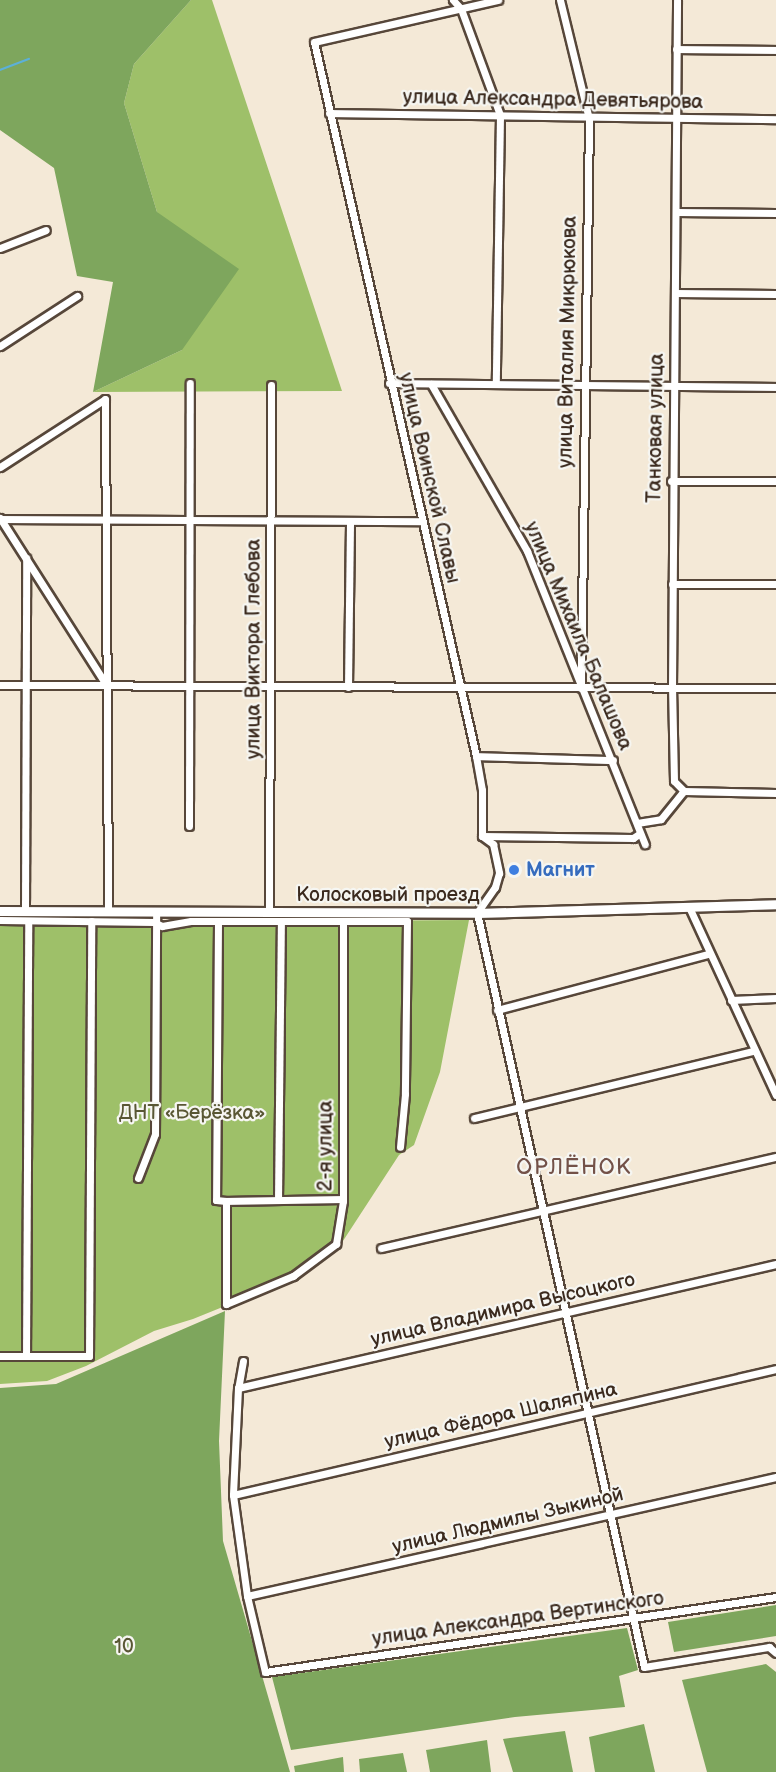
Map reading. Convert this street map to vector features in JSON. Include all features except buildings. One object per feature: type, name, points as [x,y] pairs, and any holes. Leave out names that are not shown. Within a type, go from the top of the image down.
[{"type":"street","points":[[453,0],[461,9],[500,115],[496,384]]},
{"type":"street","points":[[461,9],[498,0]]},
{"type":"street","name":"улица Виталия Микрюкова","points":[[560,0],[589,119],[583,386],[581,688]]},
{"type":"street","name":"Танковая улица","points":[[677,0],[675,293],[670,480],[674,781],[684,791]]},
{"type":"street","name":"улица Воинской Славы","points":[[461,9],[314,42],[389,383],[476,756],[482,790],[482,836]]},
{"type":"street","points":[[676,49],[776,50]]},
{"type":"street","name":"улица Александра Девятьярова","points":[[328,112],[589,119],[776,119]]},
{"type":"street","points":[[676,212],[776,213]]},
{"type":"street","points":[[0,248],[46,230]]},
{"type":"street","points":[[675,293],[776,294]]},
{"type":"street","points":[[0,346],[77,296]]},
{"type":"street","points":[[189,826],[190,383]]},
{"type":"street","points":[[389,383],[776,387]]},
{"type":"street","name":"улица Михаила Балашова","points":[[431,384],[527,551],[581,688],[613,760],[638,824],[639,834],[645,844]]},
{"type":"street","name":"улица Виктора Глебова","points":[[269,913],[271,385]]},
{"type":"street","points":[[0,467],[105,399],[108,910]]},
{"type":"street","points":[[670,480],[776,481]]},
{"type":"street","points":[[0,518],[422,521]]},
{"type":"street","points":[[0,518],[108,687]]},
{"type":"street","points":[[348,687],[350,522]]},
{"type":"street","points":[[25,911],[26,558]]},
{"type":"street","points":[[672,584],[776,584]]},
{"type":"street","points":[[0,685],[270,688],[776,688]]},
{"type":"street","points":[[476,756],[613,760]]},
{"type":"street","points":[[638,824],[661,819],[684,791],[776,793]]},
{"type":"street","points":[[482,836],[633,838],[639,834]]},
{"type":"street","points":[[482,836],[493,844],[499,873],[495,887],[477,913],[518,1110],[543,1212],[563,1313],[635,1619],[644,1667],[769,1647],[776,1653]]},
{"type":"street","name":"Колосковый проезд","points":[[0,911],[477,913],[776,904]]},
{"type":"street","points":[[689,907],[708,954],[776,1095]]},
{"type":"street","points":[[138,1178],[154,1134],[154,922],[156,911]]},
{"type":"street","points":[[0,920],[154,922],[162,926],[191,921],[407,921],[405,1094],[400,1147]]},
{"type":"street","points":[[26,1356],[28,921]]},
{"type":"street","points":[[0,1356],[89,1356],[91,921]]},
{"type":"street","points":[[218,922],[216,1200],[341,1199]]},
{"type":"street","points":[[278,1200],[282,922]]},
{"type":"street","name":"2-я улица","points":[[226,1201],[226,1304],[293,1276],[336,1244],[341,1199],[343,922]]},
{"type":"street","points":[[497,1010],[708,954]]},
{"type":"street","points":[[731,1000],[776,998]]},
{"type":"street","points":[[474,1118],[518,1110],[754,1051]]},
{"type":"street","points":[[381,1248],[776,1157]]},
{"type":"street","name":"улица Владимира Высоцкого","points":[[238,1388],[776,1264]]},
{"type":"street","points":[[243,1361],[238,1388],[233,1495],[247,1596]]},
{"type":"street","name":"улица Фёдора Шаляпина","points":[[233,1495],[776,1369]]},
{"type":"street","name":"улица Людмилы Зыкиной","points":[[247,1596],[776,1477]]},
{"type":"street","name":"улица Александра Вертинского","points":[[247,1596],[265,1672],[776,1597]]},
{"type":"green space","points":[[0,0],[191,0],[134,64],[124,103],[157,212],[239,269],[182,350],[93,392],[113,282],[77,276],[54,168],[0,130]]},
{"type":"green space","points":[[191,0],[212,0],[342,391],[93,392],[182,350],[157,212],[124,103],[134,64]]},
{"type":"green space","name":"ДНТ «Берёзка»","points":[[469,920],[440,1072],[414,1145],[399,1155],[341,1244],[294,1278],[193,1319],[154,1331],[86,1366],[47,1381],[0,1384],[0,923]]},
{"type":"green space","name":"10","points":[[225,1311],[219,1441],[223,1541],[290,1772],[0,1772],[0,1388],[56,1384]]},
{"type":"green space","points":[[776,1605],[776,1636],[674,1652],[668,1622]]},
{"type":"green space","points":[[627,1628],[638,1670],[619,1676],[625,1707],[515,1717],[291,1750],[272,1677]]},
{"type":"green space","points":[[766,1664],[776,1672],[776,1772],[707,1772],[682,1680]]},
{"type":"green space","points":[[644,1724],[655,1772],[595,1772],[589,1737]]},
{"type":"green space","points":[[565,1731],[573,1772],[513,1772],[503,1739]]},
{"type":"green space","points":[[487,1740],[491,1772],[430,1772],[426,1750]]},
{"type":"green space","points":[[403,1753],[407,1772],[360,1772],[359,1759]]},
{"type":"green space","points":[[343,1757],[344,1772],[295,1772],[294,1766]]},
{"type":"waterway","points":[[0,70],[29,59]]},
{"type":"place","name":"Магнит","points":[[514,870]]},
{"type":"district","name":"ОРЛЁНОК","points":[[574,1168]]}]
